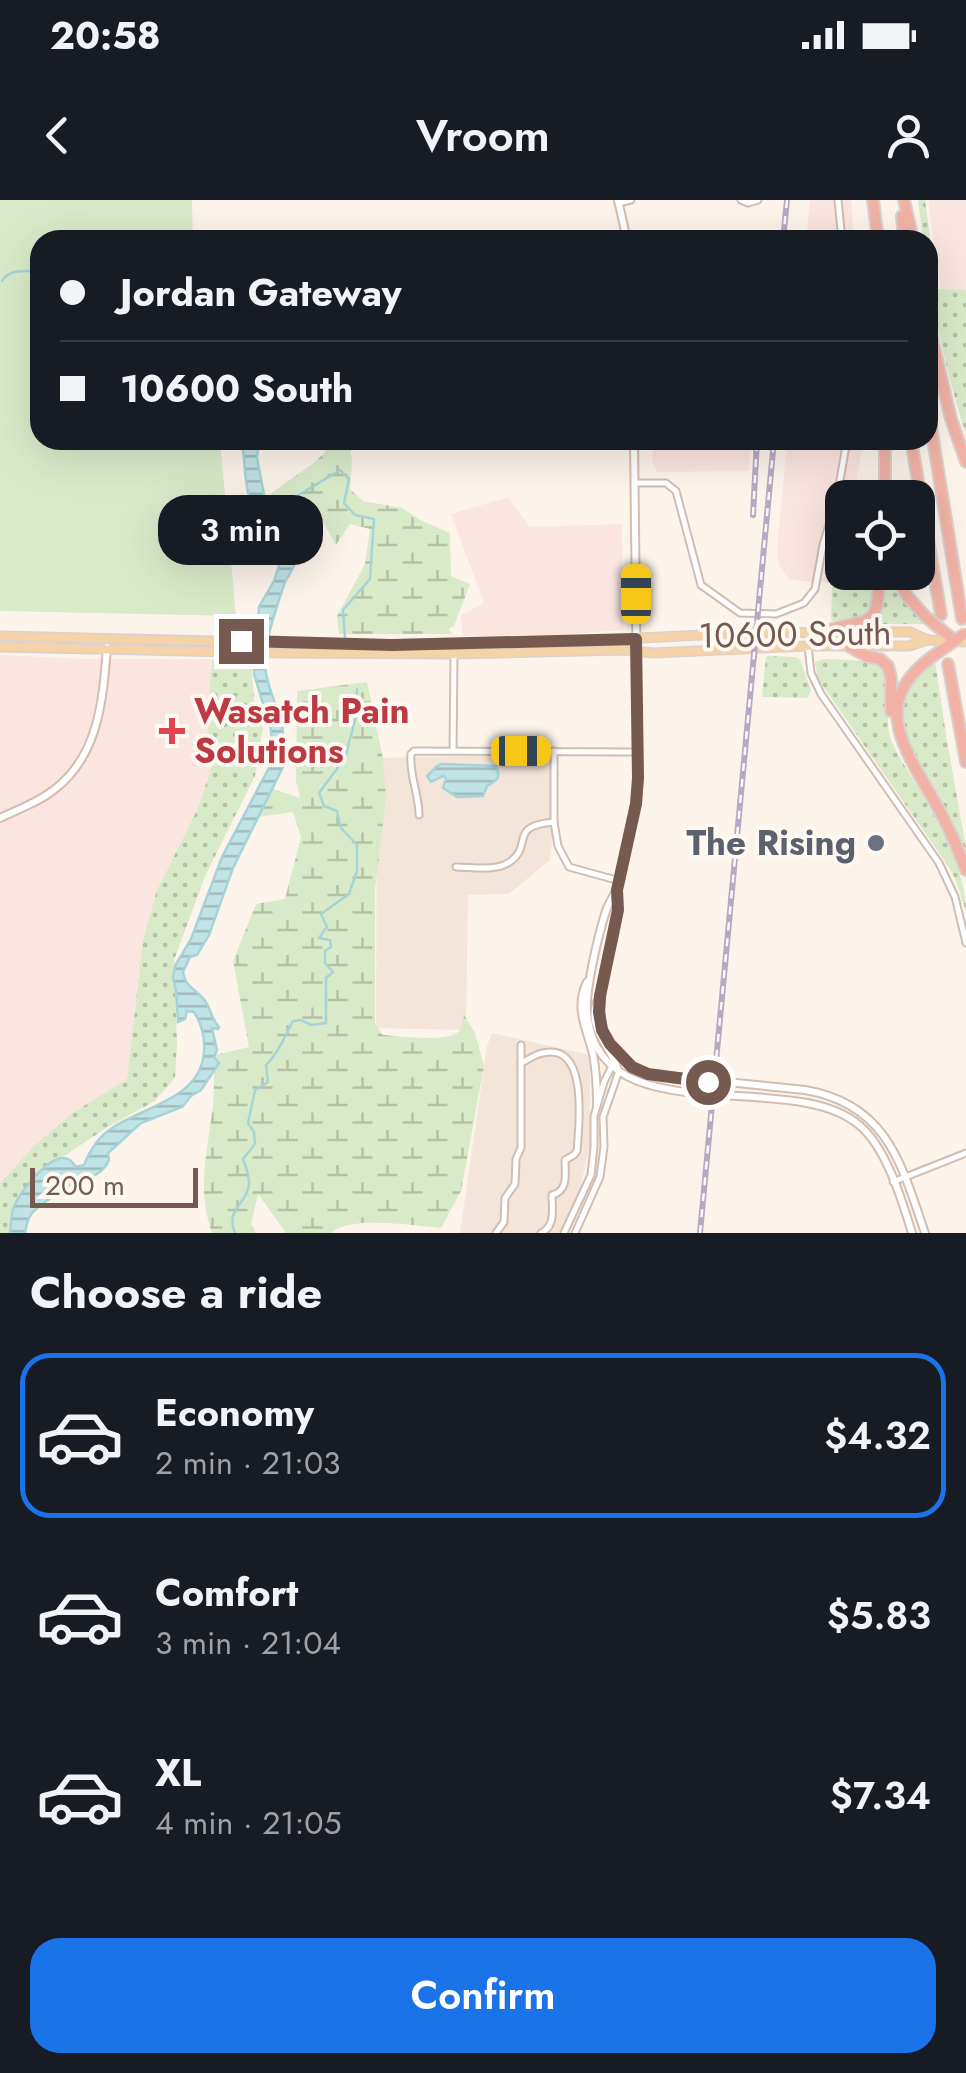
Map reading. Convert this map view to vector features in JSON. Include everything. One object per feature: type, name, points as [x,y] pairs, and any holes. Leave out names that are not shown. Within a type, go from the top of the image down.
[{"type":"highway","points":[[873,200],[876,230]]},
{"type":"highway","points":[[902,200],[904,230]]},
{"type":"highway","points":[[902,200],[910,230]]},
{"type":"highway","points":[[938,364],[966,462]]},
{"type":"highway","points":[[884,450],[884,480]]},
{"type":"highway","points":[[913,450],[941,615]]},
{"type":"highway","points":[[935,450],[962,619]]},
{"type":"highway","points":[[823,632],[871,618],[878,605],[878,590]]},
{"type":"highway","points":[[904,590],[926,617],[966,650]]},
{"type":"highway","points":[[966,633],[960,642],[933,656],[908,680],[897,706],[899,734],[966,870]]},
{"type":"highway","points":[[850,646],[880,659],[889,668],[894,732],[912,763]]},
{"type":"highway","points":[[948,664],[966,762]]},
{"type":"main road","points":[[618,202],[625,230]]},
{"type":"main road","points":[[634,450],[636,804],[620,881],[608,906],[591,977],[587,1013],[591,1034],[599,1050],[616,1068],[646,1085],[808,1102],[841,1112],[870,1136],[879,1149],[912,1233]]},
{"type":"main road","name":"10600 South","points":[[0,636],[392,645],[742,633],[910,632],[928,640],[960,642]]},
{"type":"main road","points":[[0,818],[57,788],[83,757],[95,734],[108,637]]},
{"type":"main road","name":"10600 South","points":[[0,647],[283,653],[653,653],[909,646],[928,640]]},
{"type":"main road","points":[[617,890],[618,910],[599,1012],[602,1030],[616,1053],[632,1067],[661,1076],[806,1090],[846,1101],[867,1115],[889,1143],[925,1233]]},
{"type":"main road","points":[[591,977],[582,992],[582,1018],[593,1056],[597,1104]]},
{"type":"main road","points":[[600,996],[593,1010],[595,1020],[616,1068],[649,1078],[661,1076]]},
{"type":"street","points":[[618,202],[631,200]]},
{"type":"street","points":[[741,200],[758,200]]},
{"type":"street","points":[[838,200],[841,230]]},
{"type":"street","points":[[634,484],[666,483],[674,487],[698,578],[706,590],[740,614],[776,614],[804,603],[814,589],[838,497],[845,450]]},
{"type":"street","points":[[808,646],[810,668],[821,694],[948,879],[966,943]]},
{"type":"street","points":[[453,751],[454,654]]},
{"type":"street","points":[[419,815],[410,762],[414,751],[638,752]]},
{"type":"street","points":[[554,751],[558,846],[569,867],[620,881]]},
{"type":"street","points":[[456,867],[494,868],[506,864],[514,859],[527,829],[554,822]]},
{"type":"street","points":[[496,1233],[504,1222],[505,1198],[515,1184],[516,1159],[521,1148],[521,1045]]},
{"type":"street","points":[[521,1063],[543,1052],[558,1054],[572,1063],[577,1079],[577,1151],[565,1160],[564,1188],[552,1195],[552,1224],[542,1233]]},
{"type":"street","points":[[564,1233],[591,1175],[594,1116],[604,1082],[616,1068]]},
{"type":"street","points":[[574,1233],[600,1177],[604,1117],[616,1068]]},
{"type":"street","points":[[893,1182],[966,1153]]},
{"type":"shaded area","points":[[810,200],[851,200],[853,230],[807,230]]},
{"type":"shaded area","points":[[928,200],[966,200],[966,418],[951,358],[938,269],[938,230],[932,230]]},
{"type":"shaded area","points":[[654,450],[750,450],[749,471],[657,472],[652,460]]},
{"type":"shaded area","points":[[786,450],[862,450],[856,480],[825,480],[825,583],[790,580],[779,566]]},
{"type":"shaded area","points":[[508,497],[530,527],[622,524],[623,630],[463,636],[461,615],[484,603],[451,514]]},
{"type":"shaded area","points":[[0,655],[212,659],[207,715],[211,769],[198,808],[157,890],[143,940],[127,1079],[71,1114],[0,1183]]},
{"type":"shaded area","points":[[554,754],[550,860],[509,894],[468,895],[466,1030],[376,1028],[377,758]]},
{"type":"shaded area","points":[[492,1033],[590,1055],[590,1145],[576,1207],[559,1233],[460,1233]]},
{"type":"green space","points":[[0,200],[192,200],[193,230],[30,230],[30,450],[221,450],[236,616],[0,611]]},
{"type":"green space","points":[[918,200],[925,200],[929,230],[922,230]]},
{"type":"green space","points":[[938,289],[966,290],[966,436],[952,388],[940,339]]},
{"type":"green space","points":[[326,450],[350,450],[350,489],[363,501],[402,508],[450,533],[451,576],[470,584],[454,626],[449,629],[452,634],[339,634],[337,616],[365,564],[370,529],[350,524],[336,545],[312,502],[283,515],[265,501]]},
{"type":"green space","points":[[832,590],[873,590],[872,606],[864,615],[831,621]]},
{"type":"green space","points":[[878,590],[899,590],[927,624],[877,624],[872,621]]},
{"type":"green space","points":[[766,656],[800,659],[811,691],[808,698],[762,697]]},
{"type":"green space","points":[[254,659],[254,698],[263,728],[255,776],[206,874],[174,960],[175,1078],[155,1101],[54,1163],[18,1196],[10,1233],[0,1233],[0,1183],[71,1114],[127,1079],[143,940],[157,890],[198,808],[211,769],[207,715],[212,660]]},
{"type":"green space","points":[[826,659],[866,662],[884,669],[890,737],[949,846],[961,879],[966,912],[948,866],[818,679],[815,663]]},
{"type":"green space","points":[[935,661],[966,856],[904,730],[905,695],[916,677]]},
{"type":"green space","points":[[367,682],[383,759],[386,797],[375,890],[375,1024],[383,1035],[446,1037],[459,1031],[464,1015],[475,1033],[484,1066],[461,1191],[441,1228],[367,1223],[331,1233],[286,1233],[258,1194],[251,1224],[256,1233],[212,1233],[204,1184],[215,1055],[249,1047],[233,961],[256,904],[285,899],[301,837],[293,812],[259,817],[273,789],[300,798],[296,781],[297,691]]},
{"type":"water","points":[[243,450],[258,450],[266,505],[285,520],[297,553],[275,612],[265,657],[267,680],[282,725],[285,763],[233,868],[209,935],[183,972],[219,1027],[212,1028],[217,1050],[214,1057],[219,1063],[201,1090],[182,1107],[141,1123],[108,1153],[109,1160],[101,1171],[65,1188],[38,1207],[25,1233],[10,1233],[16,1203],[41,1170],[63,1158],[76,1167],[84,1165],[107,1132],[183,1090],[201,1066],[204,1040],[194,1012],[187,1011],[185,1019],[178,1022],[175,966],[191,939],[222,857],[272,762],[271,730],[254,674],[259,607],[274,581],[284,551],[278,528],[259,518],[246,481]]},
{"type":"water","points":[[441,764],[496,766],[498,776],[483,796],[457,797],[443,788],[446,778],[431,782],[427,776]]},
{"type":"waterway","points":[[2,281],[14,272],[30,271]]},
{"type":"waterway","points":[[274,510],[340,470],[349,479],[344,503],[355,515],[374,519],[370,579],[343,610],[345,637]]},
{"type":"waterway","points":[[235,1233],[233,1218],[249,1185],[243,1159],[255,1144],[248,1123],[255,1090],[268,1082],[266,1065],[293,1021],[326,1023],[326,978],[333,972],[325,963],[330,940],[319,938],[327,927],[321,914],[349,894],[357,871],[357,845],[341,828],[337,811],[324,806],[319,793],[345,758],[356,716],[357,689]]},
{"type":"railway","points":[[784,230],[787,200]]},
{"type":"railway","points":[[753,515],[756,450]]},
{"type":"railway","points":[[700,1233],[773,450]]},
{"type":"place","name":"Wasatch Pain Solutions","points":[[172,731]]},
{"type":"place","name":"The Rising","points":[[876,843]]},
{"type":"route","points":[[241,641],[392,645],[636,639],[636,804],[617,890],[618,910],[599,1012],[602,1030],[610,1044],[632,1067],[648,1074],[708,1082]]}]
